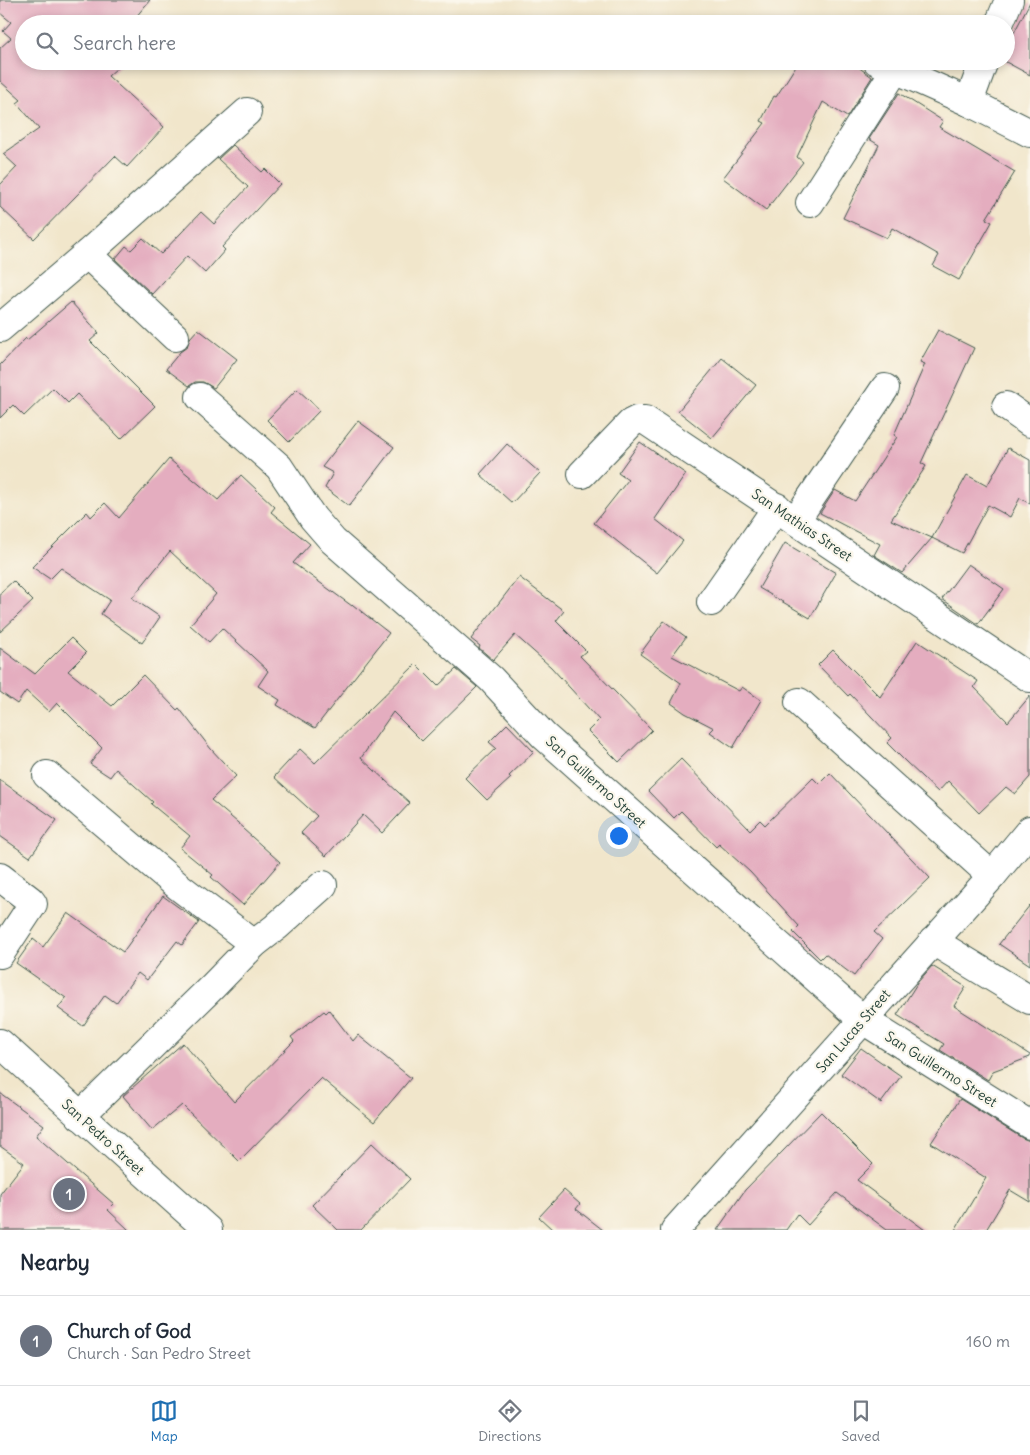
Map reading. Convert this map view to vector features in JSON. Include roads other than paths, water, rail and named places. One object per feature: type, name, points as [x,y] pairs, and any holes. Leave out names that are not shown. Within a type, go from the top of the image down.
[{"type":"street","points":[[1003,15],[1009,0]]},
{"type":"street","points":[[810,203],[884,70]]},
{"type":"street","points":[[895,70],[969,102],[1030,133]]},
{"type":"street","points":[[969,102],[981,70]]},
{"type":"street","points":[[0,328],[87,254],[247,112]]},
{"type":"street","points":[[87,254],[175,337]]},
{"type":"street","points":[[711,602],[786,513],[885,388]]},
{"type":"street","name":"San Guillermo Street","points":[[200,397],[279,467],[313,518],[333,541],[492,679],[544,736],[863,1020],[1030,1125]]},
{"type":"street","points":[[1006,406],[1030,423]]},
{"type":"street","name":"San Mathias Street","points":[[582,474],[631,423],[637,420],[645,420],[1030,678]]},
{"type":"street","points":[[799,702],[992,876]]},
{"type":"street","points":[[47,775],[178,886],[254,944]]},
{"type":"street","name":"San Lucas Street","points":[[675,1230],[992,876],[1030,830]]},
{"type":"street","points":[[0,877],[33,904],[0,954]]},
{"type":"street","points":[[80,1116],[254,944],[276,928],[323,885]]},
{"type":"street","points":[[933,941],[1030,1000]]},
{"type":"street","name":"San Pedro Street","points":[[0,1043],[208,1230]]},
{"type":"place","name":"Church of God","points":[[69,1194]]}]
